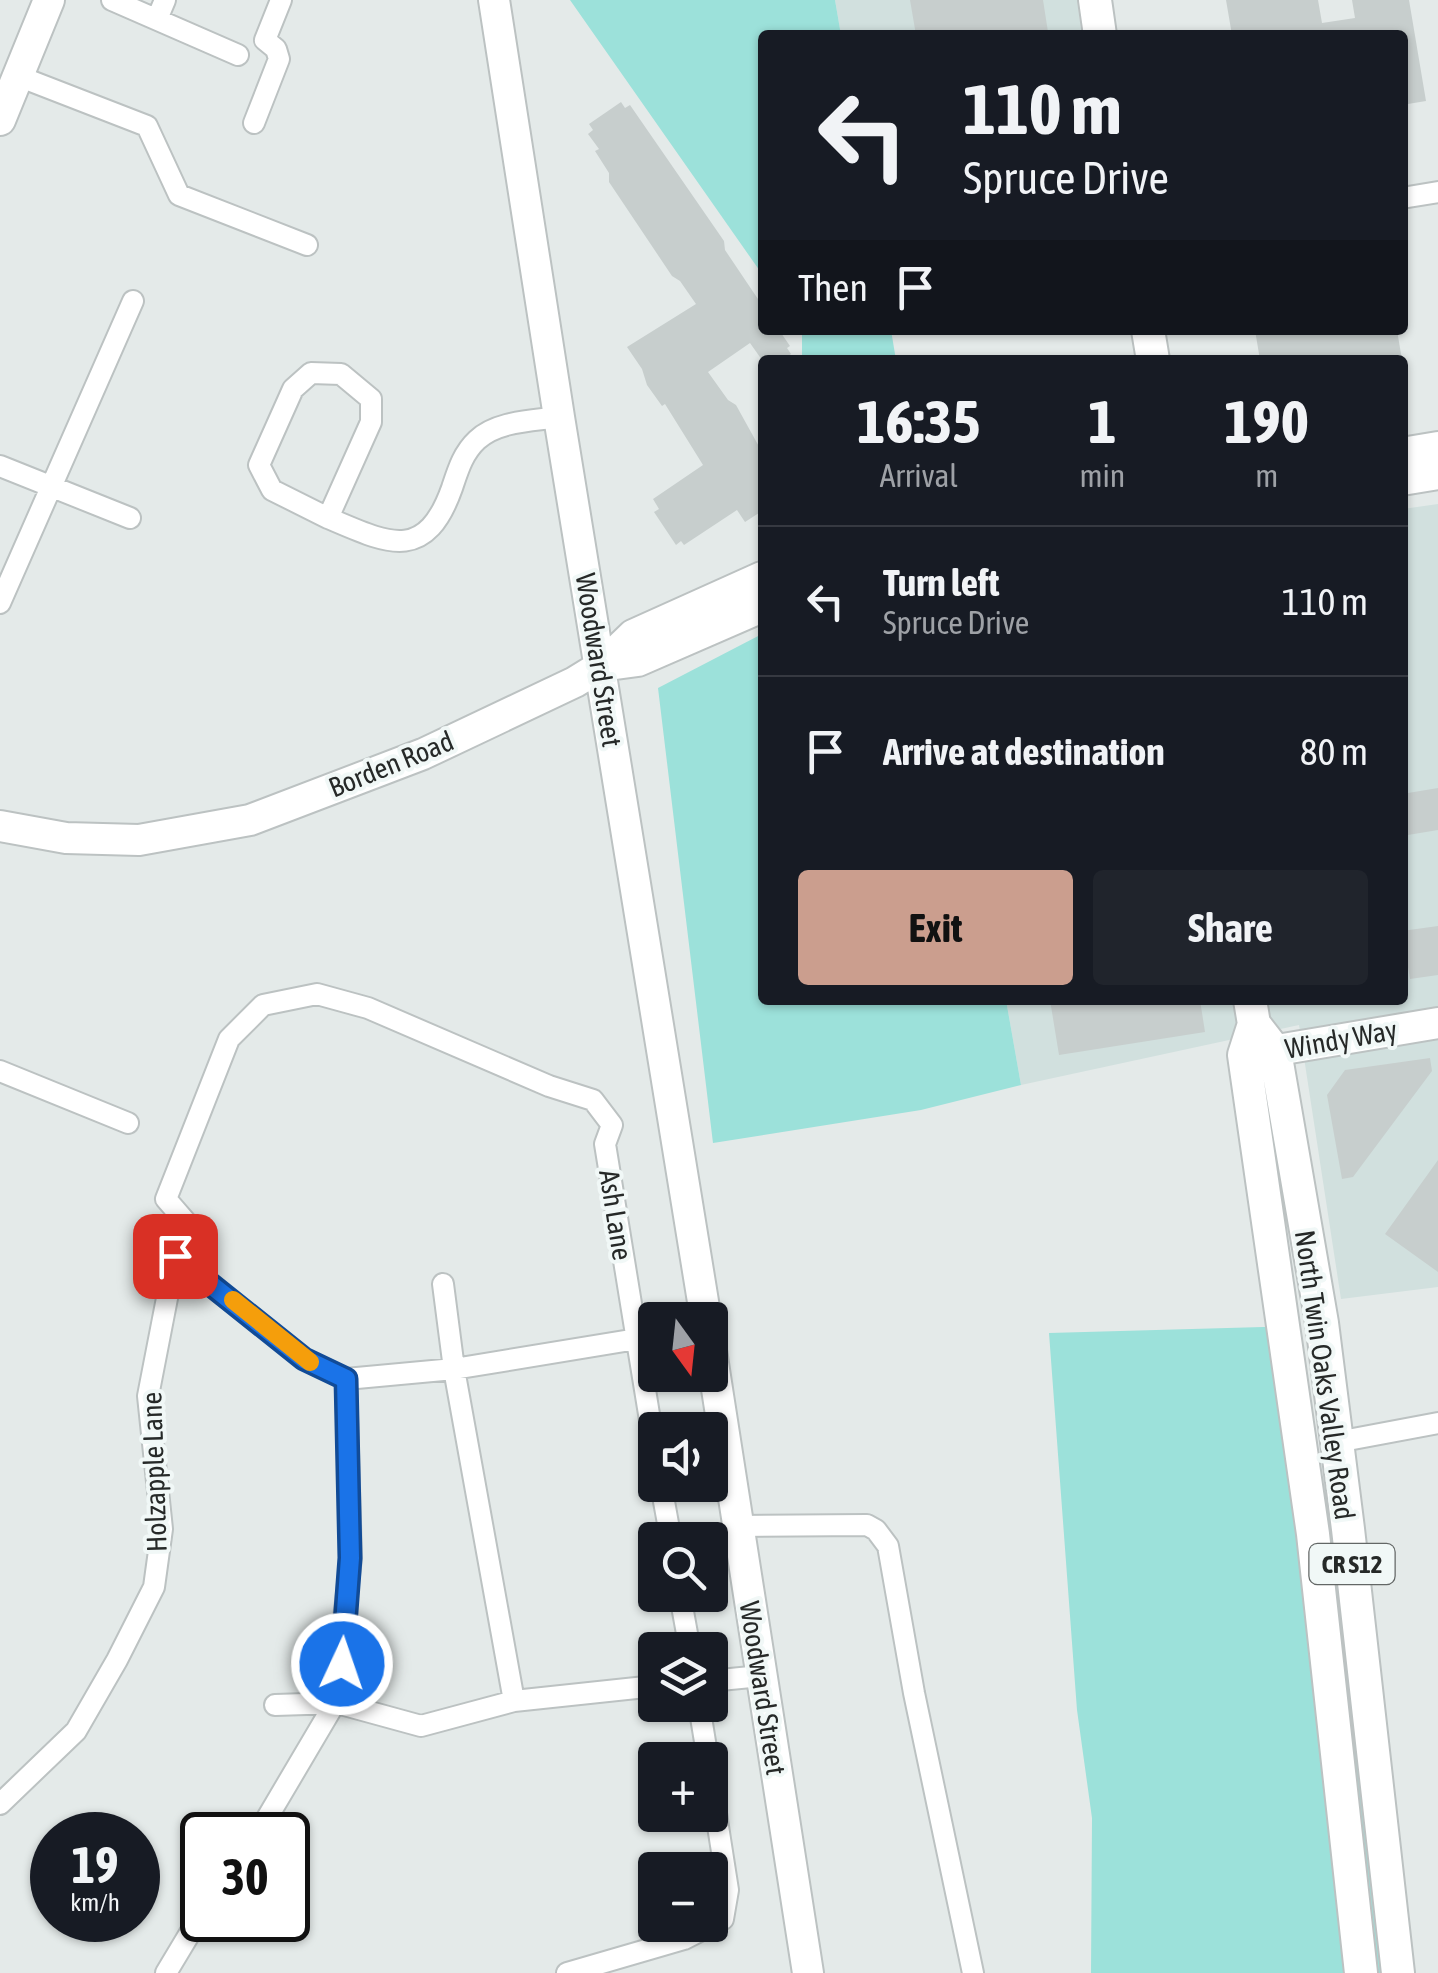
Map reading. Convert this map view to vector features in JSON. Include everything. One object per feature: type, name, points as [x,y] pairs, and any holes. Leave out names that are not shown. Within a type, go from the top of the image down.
[{"type":"main road","points":[[0,120],[10,82],[49,0]]},
{"type":"main road","name":"Woodward Street","points":[[494,0],[703,1302]]},
{"type":"main road","points":[[1094,0],[1099,30]]},
{"type":"main road","points":[[1408,452],[1438,447]]},
{"type":"main road","points":[[1408,479],[1438,474]]},
{"type":"main road","points":[[601,666],[634,636],[758,580]]},
{"type":"main road","name":"Borden Road","points":[[0,826],[66,838],[140,840],[250,820],[423,754],[601,666],[638,660],[758,609]]},
{"type":"main road","name":"Windy Way","points":[[1256,1032],[1438,1023]]},
{"type":"main road","name":"North Twin Oaks Valley Road","points":[[1256,1032],[1322,1322],[1398,1973]]},
{"type":"main road","name":"North Twin Oaks Valley Road","points":[[1256,1032],[1361,1973]]},
{"type":"main road","name":"Woodward Street","points":[[717,1392],[808,1973]]},
{"type":"street","points":[[112,0],[161,10],[238,55]]},
{"type":"street","points":[[254,122],[279,60],[276,49],[265,40],[281,0]]},
{"type":"street","points":[[10,82],[147,126],[179,195],[307,245]]},
{"type":"street","points":[[1408,197],[1438,192]]},
{"type":"street","points":[[0,604],[133,301]]},
{"type":"street","points":[[328,518],[371,422],[371,399],[341,374],[311,373],[293,389],[259,464],[272,490],[328,518],[381,540],[401,542],[415,538],[435,524],[462,458],[478,438],[499,427],[558,417]]},
{"type":"street","points":[[0,466],[130,518]]},
{"type":"street","name":"Holzapple Lane","points":[[0,1804],[76,1732],[154,1588],[162,1529],[148,1396],[175,1256],[192,1228],[166,1200],[229,1040],[264,1004],[317,994]]},
{"type":"street","name":"Ash Lane","points":[[317,994],[368,1008],[549,1086],[593,1100],[612,1125],[605,1144],[638,1303]]},
{"type":"street","points":[[0,1071],[128,1123]]},
{"type":"street","points":[[175,1256],[304,1359],[346,1379],[454,1369],[638,1338]]},
{"type":"street","points":[[443,1284],[454,1369],[514,1700]]},
{"type":"street","points":[[271,1812],[342,1691],[342,1636],[350,1558],[346,1379]]},
{"type":"street","points":[[1337,1442],[1438,1423]]},
{"type":"street","points":[[737,1526],[867,1525],[888,1546],[914,1694],[973,1973]]},
{"type":"street","points":[[728,1679],[761,1676]]},
{"type":"street","points":[[275,1705],[337,1703],[421,1726],[514,1700],[638,1688]]},
{"type":"street","points":[[568,1973],[684,1938],[723,1919],[728,1890],[719,1832]]},
{"type":"street","points":[[166,1973],[185,1942]]},
{"type":"shaded area","points":[[570,0],[835,0],[840,30],[758,30],[758,268]]},
{"type":"shaded area","points":[[835,0],[1077,0],[1081,30],[840,30]]},
{"type":"shaded area","points":[[802,335],[892,335],[895,355],[802,355]]},
{"type":"shaded area","points":[[1438,504],[1438,1287],[1341,1299],[1299,1025],[1021,1085],[1007,1005],[1408,1005],[1408,508]]},
{"type":"shaded area","points":[[758,636],[758,1005],[1007,1005],[1021,1085],[921,1110],[713,1143],[658,688]]},
{"type":"shaded area","points":[[1294,1326],[1393,1973],[1091,1973],[1092,1818],[1077,1710],[1049,1333]]},
{"type":"building","points":[[910,0],[1043,0],[1048,30],[915,30]]},
{"type":"building","points":[[1226,0],[1318,0],[1322,23],[1355,18],[1352,0],[1409,0],[1426,101],[1408,104],[1408,30],[1231,30]]},
{"type":"building","points":[[621,102],[625,108],[630,105],[724,241],[725,250],[758,299],[758,335],[782,335],[790,346],[790,355],[758,355],[750,343],[708,372],[736,405],[758,445],[758,514],[745,522],[737,510],[684,545],[681,541],[676,545],[654,512],[659,509],[653,499],[703,465],[665,404],[662,406],[647,385],[642,369],[627,347],[696,304],[672,276],[609,182],[609,173],[595,151],[599,149],[588,134],[593,130],[589,124]]},
{"type":"building","points":[[1256,335],[1398,335],[1401,355],[1259,355]]},
{"type":"building","points":[[1438,788],[1438,830],[1408,835],[1408,793]]},
{"type":"building","points":[[1438,926],[1438,975],[1410,979],[1408,930]]},
{"type":"building","points":[[1051,1005],[1201,1005],[1205,1032],[1059,1055]]},
{"type":"building","points":[[1430,1058],[1432,1071],[1353,1177],[1342,1179],[1327,1095],[1345,1070]]},
{"type":"building","points":[[1438,1160],[1438,1272],[1385,1234]]},
{"type":"slow traffic","points":[[233,1300],[310,1362]]},
{"type":"route","points":[[175,1256],[304,1359],[346,1379],[350,1558],[342,1664]]}]
